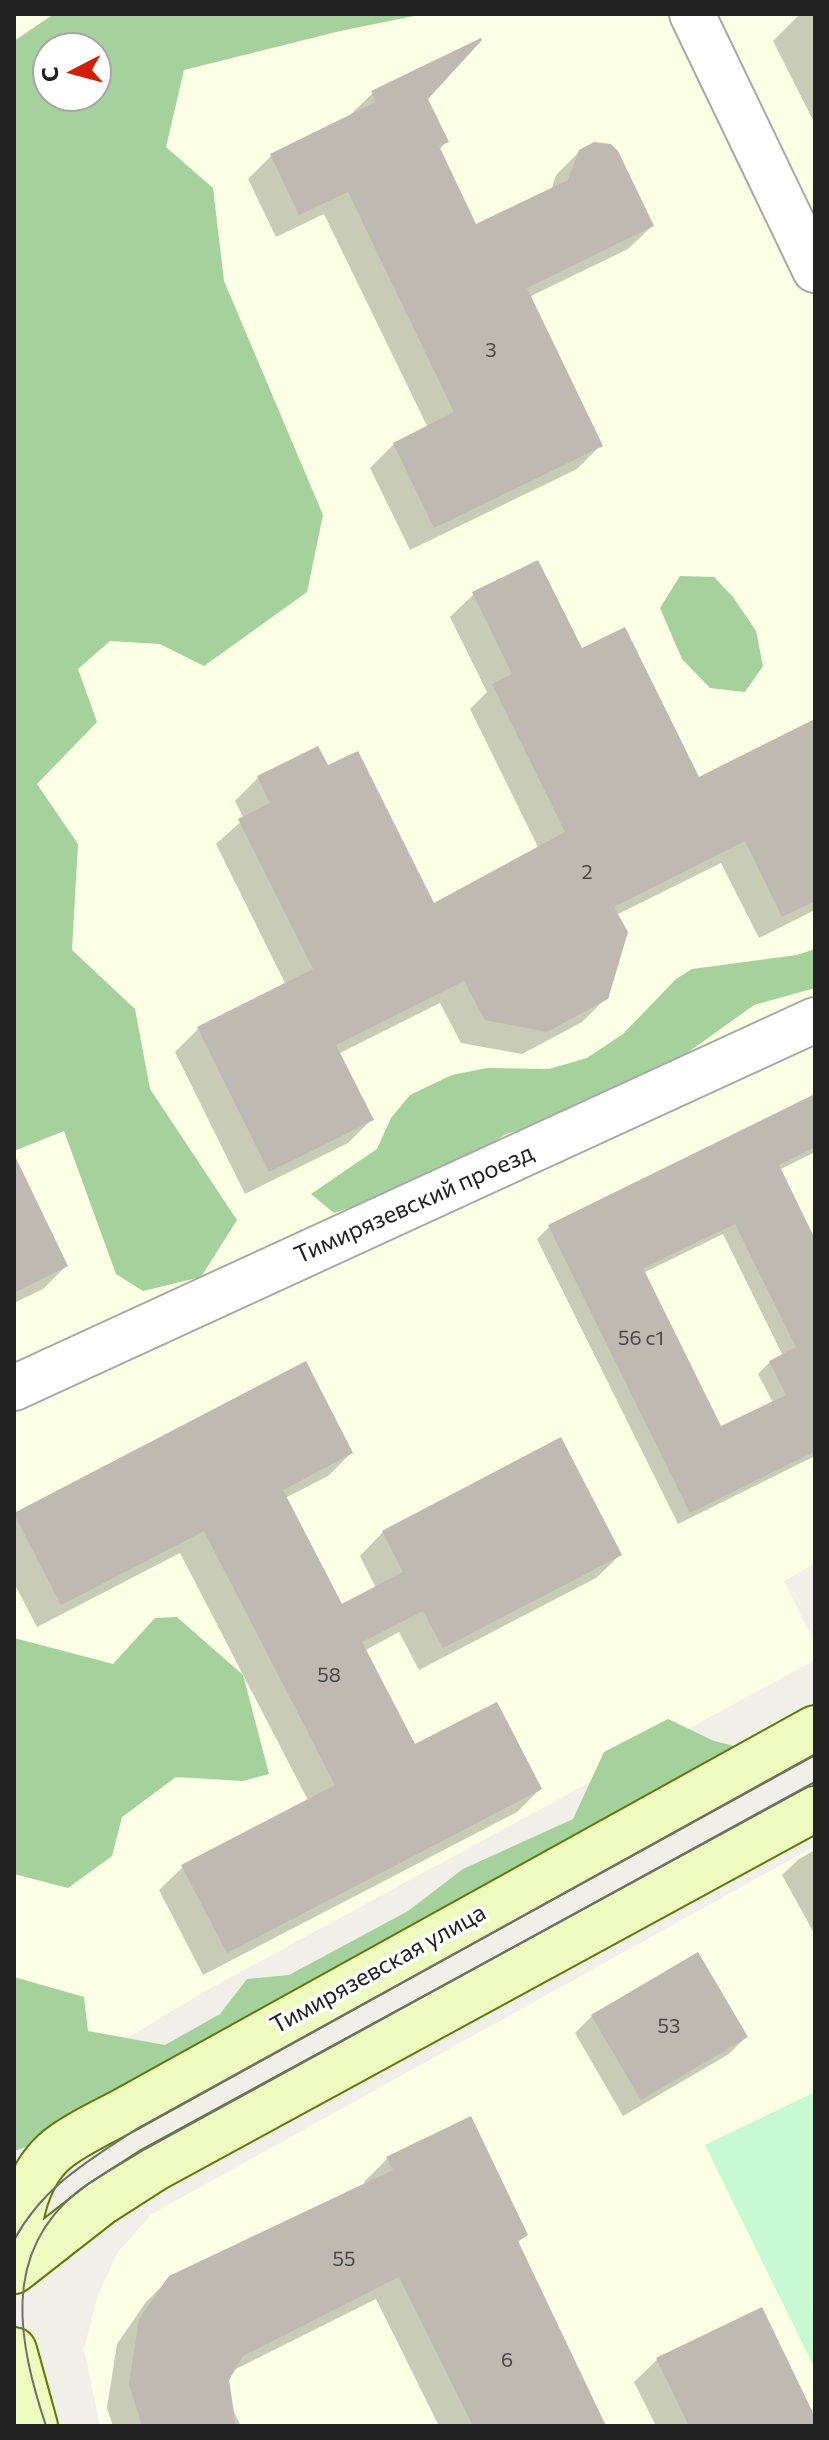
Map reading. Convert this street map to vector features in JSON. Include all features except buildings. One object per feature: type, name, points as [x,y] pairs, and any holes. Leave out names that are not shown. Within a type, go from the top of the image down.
[{"type":"main road","name":"Тимирязевская улица","points":[[14,2270],[17,2234],[29,2186],[54,2152],[205,2065],[815,1728]]},
{"type":"main road","name":"Тимирязевская улица","points":[[14,2270],[101,2203],[154,2169],[815,1809]]},
{"type":"main road","points":[[14,2350],[35,2426]]},
{"type":"street","points":[[692,14],[815,270]]},
{"type":"street","name":"Тимирязевский проезд","points":[[14,1388],[815,1020]]},
{"type":"shaded area","points":[[14,14],[815,14],[815,1563],[784,1581],[815,1644],[815,1660],[209,1989],[64,2076],[14,2085],[14,1515],[61,1605],[204,1531],[335,1785],[227,1953],[542,1789],[497,1702],[415,1744],[362,1642],[423,1611],[443,1648],[622,1555],[561,1438],[382,1530],[403,1572],[342,1603],[283,1490],[353,1453],[306,1362],[14,1513]]},
{"type":"shaded area","points":[[815,1846],[815,2426],[100,2426],[84,2349],[98,2295],[118,2252],[152,2214]]},
{"type":"green space","points":[[54,14],[424,14],[340,31],[184,70],[166,147],[213,188],[224,281],[323,515],[307,592],[204,666],[160,644],[110,641],[78,669],[97,722],[37,784],[78,844],[72,950],[135,1009],[150,1089],[237,1220],[201,1277],[143,1291],[116,1274],[64,1131],[14,1151],[14,41]]},
{"type":"green space","points":[[680,576],[714,577],[733,597],[756,631],[763,666],[745,692],[710,688],[682,659],[660,608]]},
{"type":"green space","points":[[815,949],[815,988],[754,1005],[659,1073],[584,1111],[506,1134],[439,1178],[334,1213],[311,1194],[377,1149],[391,1118],[410,1095],[452,1075],[487,1068],[549,1069],[587,1058],[623,1034],[676,979],[692,969],[797,955]]},
{"type":"green space","points":[[177,1617],[243,1675],[269,1774],[243,1781],[176,1777],[122,1817],[112,1856],[68,1888],[14,1874],[14,1638],[113,1664],[155,1618]]},
{"type":"green space","points":[[668,1719],[714,1741],[739,1747],[63,2134],[14,2151],[14,1977],[84,1997],[88,2031],[165,2045],[220,2014],[247,1979],[289,1975],[408,1911],[463,1869],[573,1819],[604,1752]]},
{"type":"green space","points":[[815,2092],[815,2369],[705,2145]]},
{"type":"tram line","points":[[14,2240],[52,2190],[135,2130],[815,1755]]},
{"type":"tram line","points":[[46,2426],[29,2364],[22,2302],[26,2272],[36,2244],[52,2217],[77,2192],[145,2149],[815,1782]]}]
